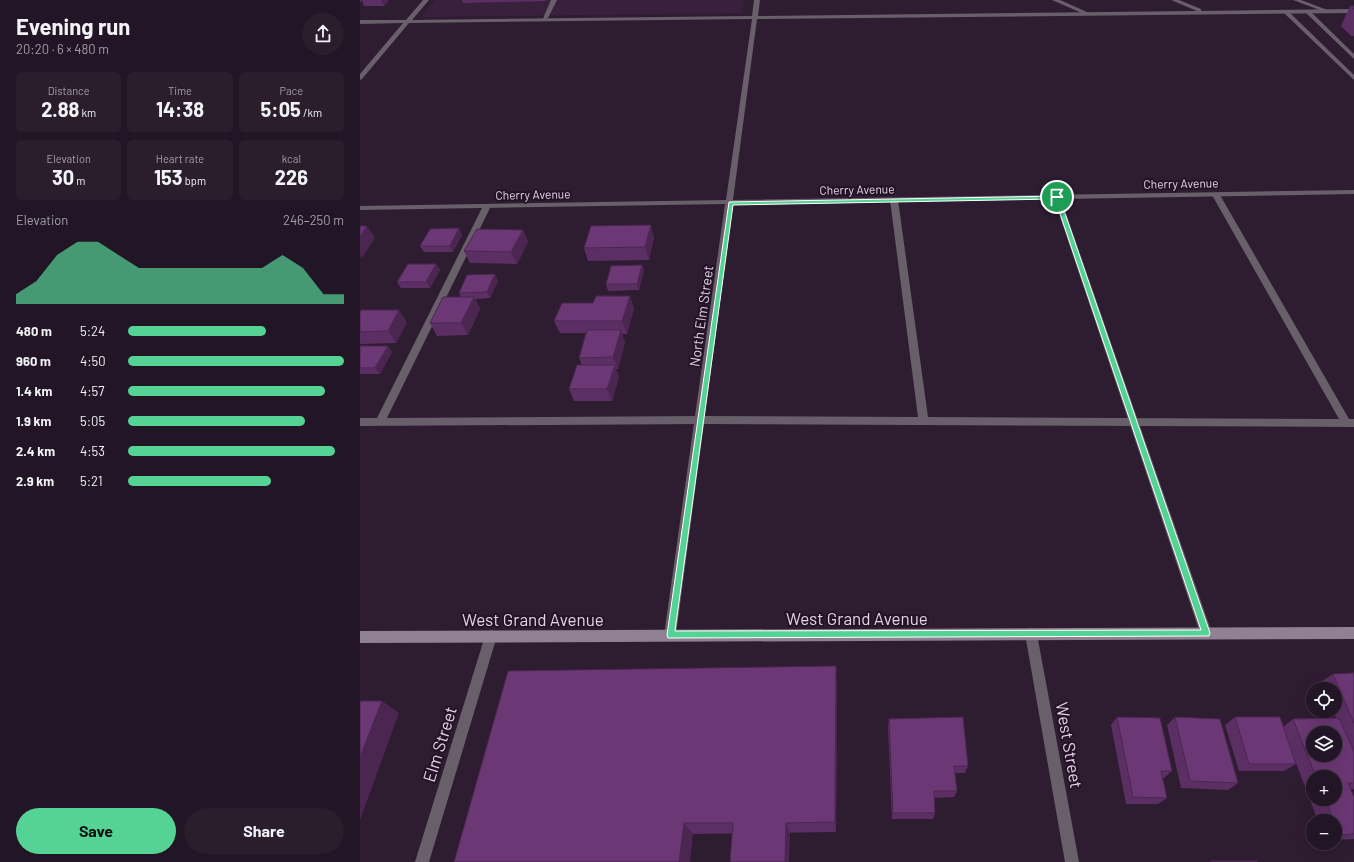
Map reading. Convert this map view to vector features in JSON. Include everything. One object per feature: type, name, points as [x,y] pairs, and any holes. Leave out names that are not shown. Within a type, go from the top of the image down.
[{"type":"main road","name":"West Grand Avenue","points":[[360,637],[1354,633]]},
{"type":"street","points":[[360,78],[426,0]]},
{"type":"street","points":[[544,20],[554,0]]},
{"type":"street","name":"North Elm Street","points":[[670,635],[701,420],[757,0]]},
{"type":"street","points":[[1055,0],[1086,14]]},
{"type":"street","points":[[1174,0],[1204,12]]},
{"type":"street","points":[[1296,0],[1327,11]]},
{"type":"street","points":[[1307,11],[1354,57]]},
{"type":"street","points":[[360,22],[1354,11]]},
{"type":"street","points":[[1286,12],[1354,78]]},
{"type":"street","name":"Cherry Avenue","points":[[360,208],[1354,192]]},
{"type":"street","points":[[1216,195],[1350,423]]},
{"type":"street","points":[[1057,197],[1206,633]]},
{"type":"street","points":[[894,200],[923,420]]},
{"type":"street","points":[[380,422],[487,206]]},
{"type":"street","points":[[360,422],[923,420],[1350,423]]},
{"type":"street","name":"West Street","points":[[1032,634],[1072,862]]},
{"type":"street","name":"Elm Street","points":[[422,862],[491,636]]},
{"type":"shaded area","points":[[435,0],[744,0],[742,13],[421,17]]},
{"type":"building","points":[[651,225],[645,247],[584,248],[591,226]]},
{"type":"building","points":[[360,226],[367,226],[360,237]]},
{"type":"building","points":[[459,228],[450,246],[420,246],[430,229]]},
{"type":"building","points":[[477,229],[523,230],[511,252],[464,251]]},
{"type":"building","points":[[408,264],[436,264],[426,282],[397,282]]},
{"type":"building","points":[[642,265],[637,284],[606,284],[611,266]]},
{"type":"building","points":[[495,274],[487,292],[459,293],[467,275]]},
{"type":"building","points":[[596,296],[630,296],[622,321],[554,321],[562,303],[593,303]]},
{"type":"building","points":[[443,297],[474,297],[461,323],[430,323]]},
{"type":"building","points":[[361,310],[399,310],[388,331],[360,332]]},
{"type":"building","points":[[587,330],[621,330],[613,357],[579,358]]},
{"type":"building","points":[[360,346],[388,346],[375,368],[360,368]]},
{"type":"building","points":[[577,365],[615,365],[607,389],[569,389]]},
{"type":"building","points":[[836,666],[835,822],[786,823],[785,862],[730,862],[733,823],[684,823],[679,862],[454,862],[508,671]]},
{"type":"building","points":[[1354,673],[1354,723],[1342,695],[1342,682],[1336,682],[1333,674]]},
{"type":"building","points":[[360,701],[382,701],[360,757]]},
{"type":"building","points":[[963,717],[968,766],[954,766],[957,791],[934,791],[935,813],[893,813],[889,719]]},
{"type":"building","points":[[1117,717],[1160,718],[1172,771],[1161,771],[1167,798],[1133,797]]},
{"type":"building","points":[[1175,717],[1220,719],[1238,783],[1190,781]]},
{"type":"building","points":[[1235,717],[1280,717],[1296,764],[1249,764]]},
{"type":"building","points":[[1339,718],[1354,752],[1354,783],[1348,783],[1354,797],[1354,834],[1342,835],[1342,814],[1331,814],[1328,806],[1342,806],[1342,770],[1313,770],[1310,762],[1342,762],[1342,726],[1306,726],[1306,752],[1293,719]]},
{"type":"building","points":[[1257,861],[1257,862],[1211,862]]},
{"type":"route","points":[[1057,197],[1206,633],[670,635],[730,203],[1057,197]]}]
